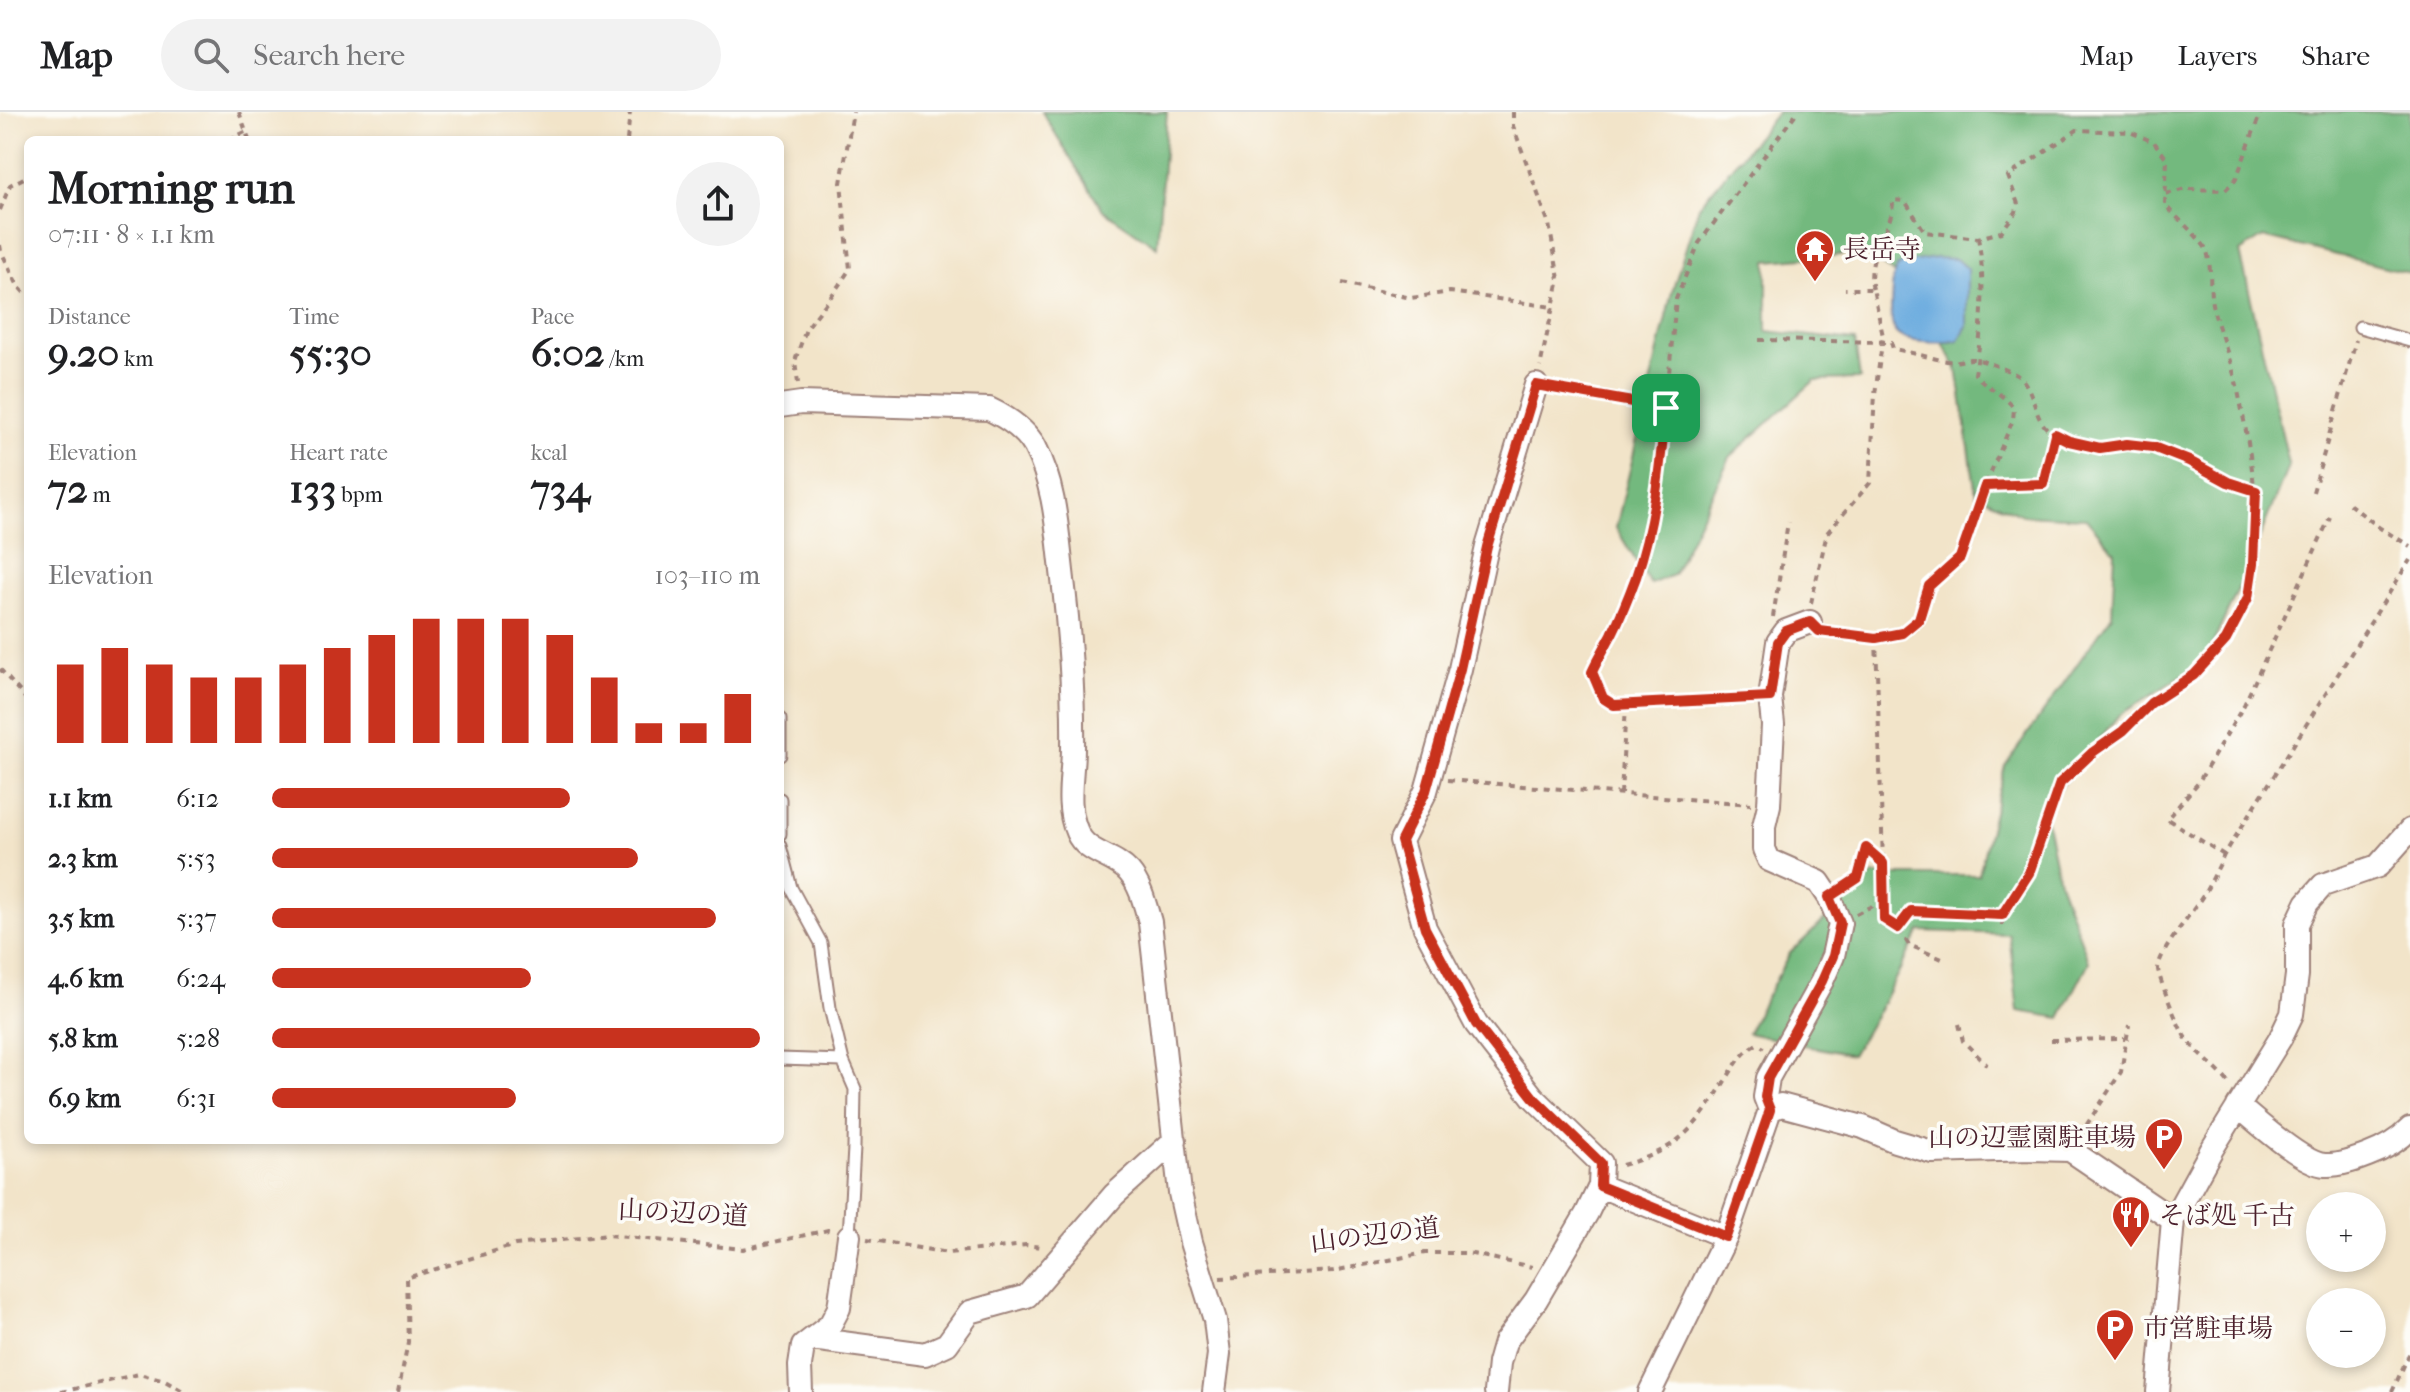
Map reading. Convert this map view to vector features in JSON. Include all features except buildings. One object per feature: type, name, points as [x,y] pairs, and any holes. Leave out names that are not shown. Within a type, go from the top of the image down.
[{"type":"street","points":[[1496,1392],[1505,1342],[1555,1269],[1587,1213],[1600,1186],[1601,1163],[1533,1097],[1476,1024],[1425,928],[1401,841],[1430,778],[1460,669],[1487,547],[1536,385]]},
{"type":"street","points":[[790,405],[989,409],[1005,416],[1023,431],[1034,447],[1054,500],[1067,615],[1073,748],[1070,804],[1077,833],[1086,847],[1128,871],[1142,894],[1150,922],[1180,1193],[1217,1331],[1219,1354],[1214,1392]]},
{"type":"street","points":[[1650,1392],[1726,1237],[1770,1110],[1765,1097],[1768,1078],[1822,981],[1833,956],[1840,923],[1819,882],[1769,860],[1764,849],[1773,725],[1770,697],[1778,642],[1786,631],[1810,622]]},
{"type":"street","points":[[2158,1392],[2156,1331],[2173,1220],[2292,1014],[2297,975],[2297,924],[2307,903],[2323,885],[2378,866],[2410,830]]},
{"type":"street","points":[[1770,1110],[1781,1105],[1863,1127],[1932,1152],[2070,1150],[2173,1220]]},
{"type":"street","points":[[2238,1106],[2312,1162],[2324,1165],[2356,1160],[2381,1150],[2410,1129]]},
{"type":"street","points":[[812,1339],[925,1354],[947,1344],[970,1312],[1027,1296],[1114,1195],[1175,1140]]},
{"type":"street","points":[[1600,1186],[1726,1237]]},
{"type":"street","points":[[801,1392],[803,1346],[830,1325],[839,1308],[849,1236]]},
{"type":"lane","points":[[2360,327],[2410,341]]},
{"type":"lane","points":[[784,861],[791,888],[821,943],[830,1008],[843,1061],[855,1089],[849,1236]]},
{"type":"lane","points":[[784,1059],[843,1061]]},
{"type":"path","points":[[239,112],[248,136]]},
{"type":"path","points":[[627,136],[630,112]]},
{"type":"path","points":[[790,405],[795,361],[806,329],[850,269],[841,183],[853,112]]},
{"type":"path","points":[[1513,112],[1513,126],[1549,224],[1559,279],[1536,385],[1666,408]]},
{"type":"path","points":[[1770,697],[1614,705],[1603,698],[1592,672],[1611,635],[1640,562],[1652,519],[1660,468],[1676,299],[1699,243],[1797,112]]},
{"type":"path","points":[[2166,194],[2186,189],[2225,190],[2236,179],[2261,112]]},
{"type":"path","points":[[1978,238],[1982,258],[1975,374],[2004,396],[2014,408],[2013,420],[1985,486],[1960,558],[1929,586],[1919,619],[1902,633],[1876,638],[1819,631],[1810,622],[1815,580],[1827,533],[1870,483],[1875,394],[1883,341],[1870,277],[1871,263],[1893,214],[1893,200],[1905,201],[1925,232],[1978,238],[2001,232],[2016,212],[2018,204],[2008,176],[2077,130],[2130,132],[2154,142],[2167,159],[2165,205],[2206,249],[2212,304],[2234,371],[2256,491],[2253,564],[2248,598],[2226,640],[2194,675],[2151,703],[2123,731],[2084,759],[2060,783],[2029,873],[2002,915],[2002,925]]},
{"type":"path","points":[[237,136],[247,131]]},
{"type":"path","points":[[0,210],[10,185],[24,178]]},
{"type":"path","points":[[0,245],[24,293]]},
{"type":"path","points":[[1342,283],[1411,298],[1450,292],[1553,307]]},
{"type":"path","points":[[1845,289],[1873,289]]},
{"type":"path","points":[[2313,492],[2360,327]]},
{"type":"path","points":[[1759,340],[1883,341],[1891,342],[1893,349],[1946,361],[1962,363],[1970,359],[1978,360],[2019,375],[2030,390],[2041,425],[2069,441],[2100,448],[2127,444],[2153,447],[2189,461],[2228,482],[2256,491]]},
{"type":"path","points":[[1985,486],[2043,484],[2055,434]]},
{"type":"path","points":[[2349,504],[2410,546]]},
{"type":"path","points":[[2224,855],[2167,819],[2198,783],[2244,705],[2330,517]]},
{"type":"path","points":[[1778,642],[1772,627],[1788,522]]},
{"type":"path","points":[[2238,1106],[2235,1091],[2217,1067],[2183,1034],[2159,979],[2158,969],[2163,955],[2205,893],[2224,855],[2410,560]]},
{"type":"path","points":[[1876,638],[1884,919],[1898,928],[1909,945],[1947,961]]},
{"type":"path","points":[[0,669],[24,696]]},
{"type":"path","points":[[1621,794],[1626,705]]},
{"type":"path","points":[[1430,778],[1769,805]]},
{"type":"path","points":[[1829,897],[1858,878],[1866,848],[1883,863]]},
{"type":"path","points":[[1898,928],[1911,911],[2002,915]]},
{"type":"path","points":[[1959,1024],[1963,1041],[1987,1065]]},
{"type":"path","points":[[2070,1150],[2121,1072],[2129,1025]]},
{"type":"path","points":[[2051,1040],[2125,1039]]},
{"type":"path","points":[[1622,1165],[1646,1159],[1683,1137],[1703,1117],[1744,1051],[1757,1044],[1780,1057]]},
{"type":"path","name":"山の辺の道","points":[[398,1392],[408,1342],[406,1278],[515,1245],[608,1235],[743,1249],[828,1230],[948,1253],[1026,1245],[1067,1250]]},
{"type":"path","name":"山の辺の道","points":[[1202,1279],[1333,1271],[1425,1253],[1468,1253],[1530,1267],[1555,1269]]},
{"type":"path","points":[[2392,1392],[2410,1352]]},
{"type":"path","points":[[61,1392],[139,1374],[165,1381],[185,1392]]},
{"type":"green space","points":[[1042,112],[1167,112],[1157,247],[1103,210]]},
{"type":"green space","points":[[1778,112],[2410,112],[2410,273],[2263,237],[2240,252],[2289,464],[2245,574],[2205,661],[2118,716],[2044,808],[2059,882],[2089,962],[2060,1018],[2018,1011],[2009,934],[1920,931],[1852,1055],[1747,1033],[1790,953],[1872,875],[1979,875],[2005,766],[2112,615],[2115,552],[2086,518],[2022,515],[1976,494],[1957,368],[1909,284],[1859,249],[1841,255],[1767,261],[1767,331],[1855,341],[1860,379],[1815,380],[1730,457],[1673,575],[1650,584],[1616,528],[1672,292],[1699,206]]},
{"type":"water","points":[[1935,258],[1956,259],[1967,269],[1967,326],[1959,340],[1910,340],[1897,334],[1892,322],[1896,267]]},
{"type":"place","name":"長岳寺","points":[[1815,283]]},
{"type":"place","name":"山の辺霊園駐車場","points":[[2164,1171]]},
{"type":"place","name":"そば処 千古","points":[[2131,1249]]},
{"type":"place","name":"市営駐車場","points":[[2115,1362]]},
{"type":"route","points":[[1536,385],[1666,408],[1652,519],[1636,577],[1592,672],[1603,698],[1614,705],[1770,697],[1778,642],[1786,631],[1810,622],[1819,631],[1876,638],[1902,633],[1919,619],[1929,586],[1960,558],[1985,486],[2043,484],[2055,434],[2069,441],[2100,448],[2127,444],[2153,447],[2189,461],[2228,482],[2256,491],[2253,564],[2248,598],[2240,617],[2226,640],[2194,675],[2151,703],[2123,731],[2067,774],[2052,803],[2029,873],[2002,915],[1911,911],[1898,928],[1884,919],[1883,863],[1866,848],[1858,878],[1829,897],[1840,923],[1833,956],[1768,1078],[1765,1097],[1770,1110],[1726,1237],[1600,1186],[1601,1163],[1533,1097],[1476,1024],[1425,928],[1401,841],[1426,791],[1460,669],[1487,547],[1536,385]]}]
